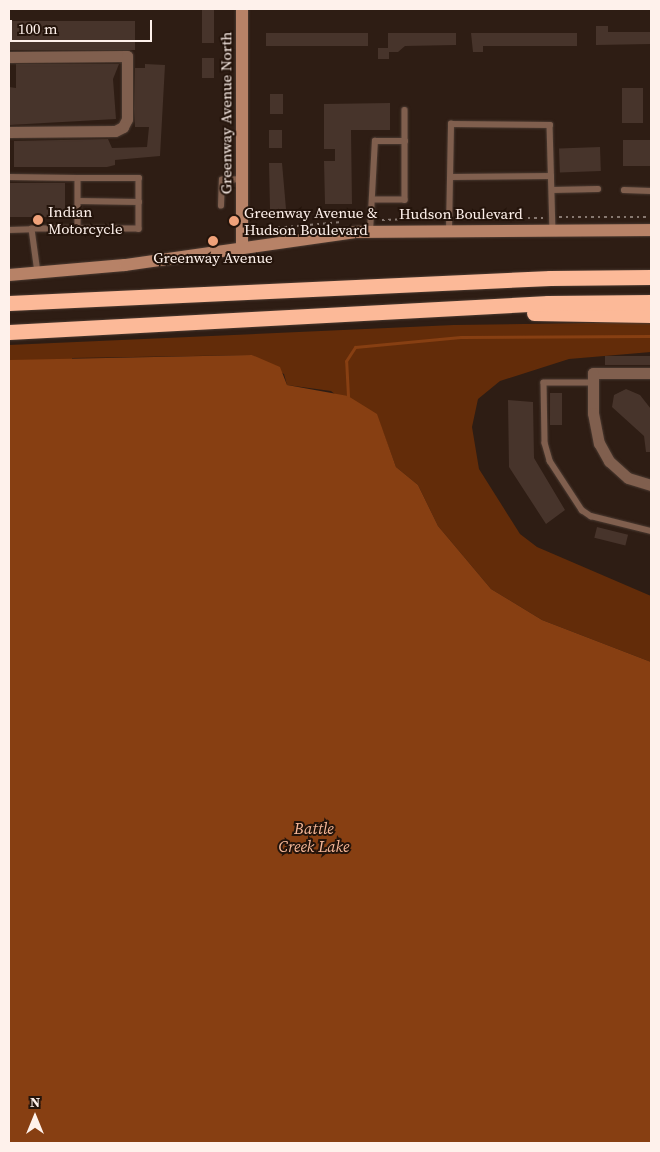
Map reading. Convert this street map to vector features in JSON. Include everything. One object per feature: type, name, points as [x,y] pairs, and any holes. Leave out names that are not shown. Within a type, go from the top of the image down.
[{"type":"highway","points":[[9,303],[550,278],[651,278]]},
{"type":"highway","points":[[9,332],[425,310],[651,302]]},
{"type":"highway","points":[[425,310],[651,315]]},
{"type":"street","name":"Greenway Avenue North","points":[[242,9],[242,247]]},
{"type":"street","points":[[9,57],[127,56],[127,118],[123,127],[115,131],[9,132]]},
{"type":"street","name":"Hudson Boulevard","points":[[9,275],[139,264],[242,247],[370,232],[651,230]]},
{"type":"street","points":[[651,373],[593,373],[593,383],[595,429],[605,455],[623,475],[651,485]]},
{"type":"lane","points":[[375,200],[405,200],[405,110]]},
{"type":"lane","points":[[449,230],[451,124],[550,124],[553,230]]},
{"type":"lane","points":[[370,232],[375,200],[375,141],[405,141]]},
{"type":"lane","points":[[451,178],[551,176]]},
{"type":"lane","points":[[9,177],[139,178],[139,229],[9,230]]},
{"type":"lane","points":[[78,178],[78,229]]},
{"type":"lane","points":[[221,206],[222,180],[242,179]]},
{"type":"lane","points":[[552,190],[598,189]]},
{"type":"lane","points":[[624,190],[651,191]]},
{"type":"lane","points":[[78,202],[139,202]]},
{"type":"lane","points":[[32,229],[38,273]]},
{"type":"lane","points":[[593,383],[544,383],[545,443],[550,461],[582,510],[591,516],[651,531]]},
{"type":"shaded area","points":[[651,322],[651,352],[569,359],[500,381],[478,399],[472,427],[479,469],[520,534],[537,547],[651,596],[651,662],[542,620],[491,589],[438,526],[418,485],[396,467],[383,432],[331,391],[287,385],[284,374],[252,355],[72,358],[73,1143],[9,1143],[9,345],[454,325]]},
{"type":"water","name":"Battle Creek Lake","points":[[252,355],[280,367],[287,385],[348,396],[377,414],[396,467],[418,485],[438,526],[491,589],[542,620],[651,662],[651,1143],[9,1143],[9,360]]},
{"type":"building","points":[[202,9],[214,9],[214,43],[202,43]]},
{"type":"building","points":[[9,21],[135,21],[135,50],[9,50]]},
{"type":"building","points":[[596,26],[608,26],[608,32],[651,32],[651,44],[596,45]]},
{"type":"building","points":[[266,33],[368,33],[368,46],[266,46]]},
{"type":"building","points":[[388,33],[456,33],[456,45],[405,46],[398,52],[389,52],[389,59],[378,59],[378,48],[388,48]]},
{"type":"building","points":[[471,33],[577,33],[577,46],[483,46],[483,52],[473,52]]},
{"type":"building","points":[[202,58],[214,58],[214,78],[202,78]]},
{"type":"building","points":[[16,64],[119,64],[113,79],[116,119],[9,125],[9,87],[16,88]]},
{"type":"building","points":[[145,64],[165,65],[160,156],[115,160],[115,165],[107,167],[14,167],[14,141],[108,139],[112,148],[147,147],[149,127],[135,127],[134,109],[135,68],[145,68]]},
{"type":"building","points":[[622,88],[643,88],[643,123],[622,123]]},
{"type":"building","points":[[270,94],[283,94],[283,114],[270,114]]},
{"type":"building","points":[[390,103],[390,130],[351,130],[352,204],[325,204],[324,161],[335,161],[335,149],[324,149],[324,104]]},
{"type":"building","points":[[269,130],[282,130],[282,148],[269,148]]},
{"type":"building","points":[[623,140],[651,140],[651,166],[623,166]]},
{"type":"building","points":[[600,147],[601,171],[560,172],[559,148]]},
{"type":"building","points":[[269,163],[282,163],[286,209],[270,209]]},
{"type":"building","points":[[10,183],[65,183],[65,217],[10,217]]},
{"type":"building","points":[[605,356],[651,356],[651,365],[605,365]]},
{"type":"building","points":[[626,389],[640,395],[651,409],[651,452],[646,452],[644,436],[612,407],[614,395]]},
{"type":"building","points":[[550,393],[562,393],[562,425],[550,425]]},
{"type":"building","points":[[508,400],[533,402],[534,458],[565,510],[546,524],[509,467]]},
{"type":"building","points":[[597,527],[628,535],[625,545],[594,538]]},
{"type":"waterway","points":[[348,396],[346,361],[355,347],[461,337],[651,336]]},
{"type":"place","name":"Indian Motorcycle","points":[[38,220]]},
{"type":"place","name":"Greenway Avenue & Hudson Boulevard","points":[[234,221]]},
{"type":"place","name":"Greenway Avenue","points":[[213,241]]}]
